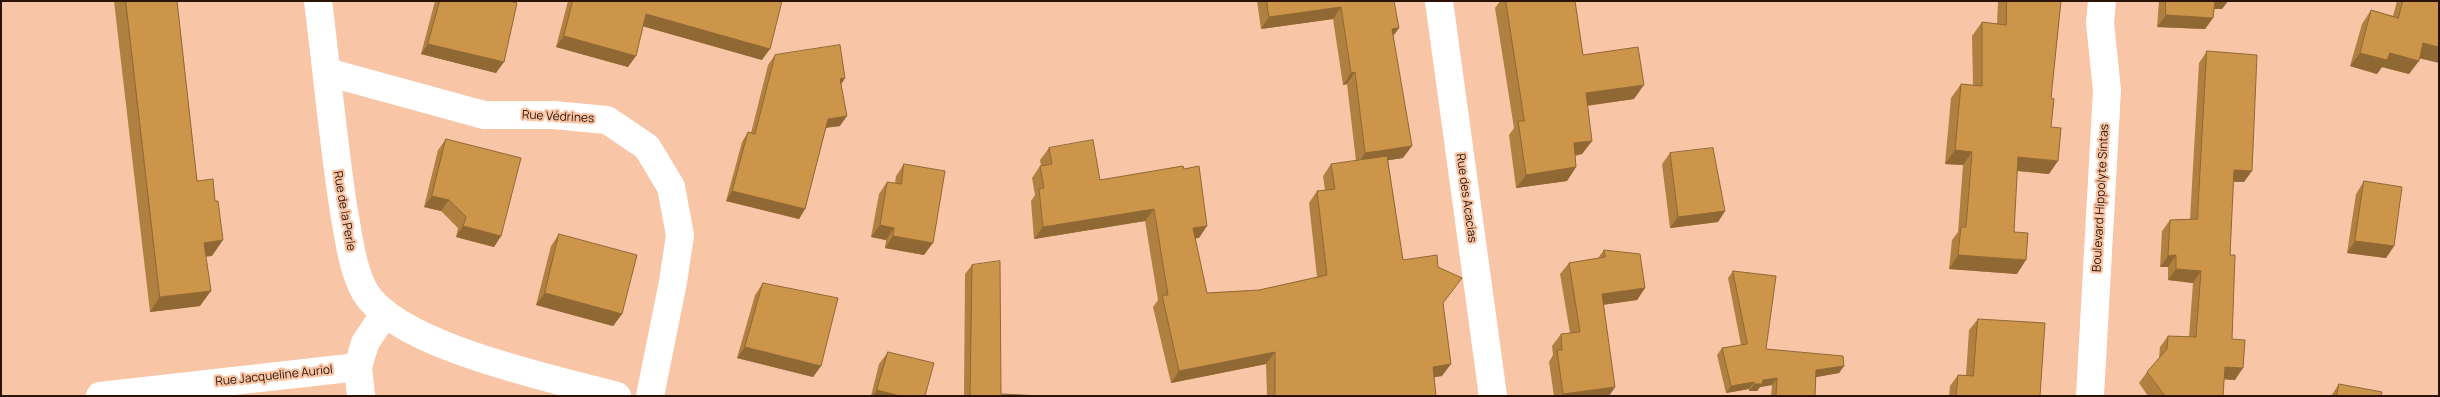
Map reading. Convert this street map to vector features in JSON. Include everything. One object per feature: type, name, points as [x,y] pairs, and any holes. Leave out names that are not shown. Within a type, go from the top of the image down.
[{"type":"street","name":"Rue de la Perle","points":[[318,1],[337,166],[351,252],[366,292],[385,313],[433,342],[509,367],[617,396]]},
{"type":"street","name":"Rue des Acacias","points":[[1439,1],[1493,396]]},
{"type":"street","name":"Boulevard Hippolyte Sintas","points":[[2090,396],[2107,90],[2100,23],[2102,1]]},
{"type":"street","name":"Rue Védrines","points":[[327,72],[484,115],[553,115],[607,120],[647,147],[671,188],[680,235],[673,282],[650,396]]},
{"type":"street","points":[[361,396],[358,367],[365,343],[385,313]]},
{"type":"street","name":"Rue Jacqueline Auriol","points":[[100,396],[358,367]]},
{"type":"building","points":[[126,1],[177,1],[197,181],[213,179],[215,201],[218,201],[223,240],[204,243],[211,291],[160,297]]},
{"type":"building","points":[[440,1],[509,1],[517,3],[504,62],[428,44]]},
{"type":"building","points":[[573,1],[782,1],[770,49],[646,14],[636,56],[564,36]]},
{"type":"building","points":[[1267,1],[1394,1],[1399,28],[1392,29],[1412,146],[1365,153],[1355,72],[1351,73],[1341,7],[1269,17]]},
{"type":"building","points":[[1506,1],[1575,1],[1583,55],[1638,47],[1644,85],[1586,93],[1592,141],[1574,143],[1576,167],[1526,175],[1518,121],[1524,121]]},
{"type":"building","points":[[2007,1],[2061,1],[2051,98],[2054,99],[2051,127],[2061,128],[2058,161],[2018,157],[2014,232],[2028,233],[2026,260],[1958,255],[1961,227],[1966,227],[1972,152],[1955,150],[1961,84],[1982,86],[1982,22],[2006,25]]},
{"type":"building","points":[[2166,1],[2215,1],[2213,18],[2166,15]]},
{"type":"building","points":[[2403,1],[2439,1],[2439,47],[2423,43],[2419,61],[2390,53],[2387,60],[2360,53],[2371,10],[2398,18]]},
{"type":"building","points":[[840,45],[845,78],[840,79],[847,116],[828,119],[805,209],[732,191],[748,132],[755,134],[775,55]]},
{"type":"building","points":[[2207,51],[2257,55],[2252,171],[2234,170],[2230,255],[2235,255],[2232,339],[2245,340],[2243,368],[2225,367],[2223,396],[2165,396],[2147,372],[2167,349],[2168,336],[2196,337],[2201,271],[2176,269],[2176,255],[2168,256],[2170,220],[2197,219]]},
{"type":"building","points":[[446,139],[521,158],[501,236],[463,226],[466,217],[449,200],[432,196]]},
{"type":"building","points":[[1093,140],[1100,180],[1183,166],[1184,169],[1199,166],[1207,226],[1193,228],[1207,293],[1259,290],[1327,275],[1317,191],[1335,189],[1331,164],[1387,156],[1403,260],[1437,255],[1438,267],[1462,278],[1443,303],[1451,364],[1433,367],[1436,396],[1275,396],[1275,352],[1179,371],[1162,295],[1168,295],[1154,209],[1043,227],[1039,189],[1044,188],[1040,166],[1052,164],[1049,148]]},
{"type":"building","points":[[1713,148],[1725,211],[1678,217],[1670,153]]},
{"type":"building","points":[[904,164],[945,171],[933,243],[893,236],[894,228],[880,225],[887,182],[901,184]]},
{"type":"building","points":[[2364,181],[2402,187],[2394,246],[2355,241]]},
{"type":"building","points":[[559,234],[637,255],[622,314],[545,293]]},
{"type":"building","points":[[1604,250],[1640,254],[1645,288],[1602,294],[1615,387],[1563,394],[1557,350],[1562,350],[1561,334],[1580,332],[1569,263],[1605,257]]},
{"type":"building","points":[[1000,261],[1001,394],[1042,396],[970,396],[972,265]]},
{"type":"building","points":[[1733,271],[1776,276],[1766,349],[1843,356],[1844,366],[1816,370],[1815,396],[1776,396],[1777,378],[1763,380],[1762,384],[1754,384],[1754,382],[1731,386],[1722,348],[1747,344]]},
{"type":"building","points":[[763,283],[838,298],[821,366],[745,347]]},
{"type":"building","points":[[1978,319],[2045,323],[2040,396],[1956,396],[1958,375],[1973,376]]},
{"type":"building","points":[[888,352],[934,363],[925,396],[900,396],[877,390]]},
{"type":"building","points":[[2339,384],[2382,392],[2381,396],[2337,396]]}]
